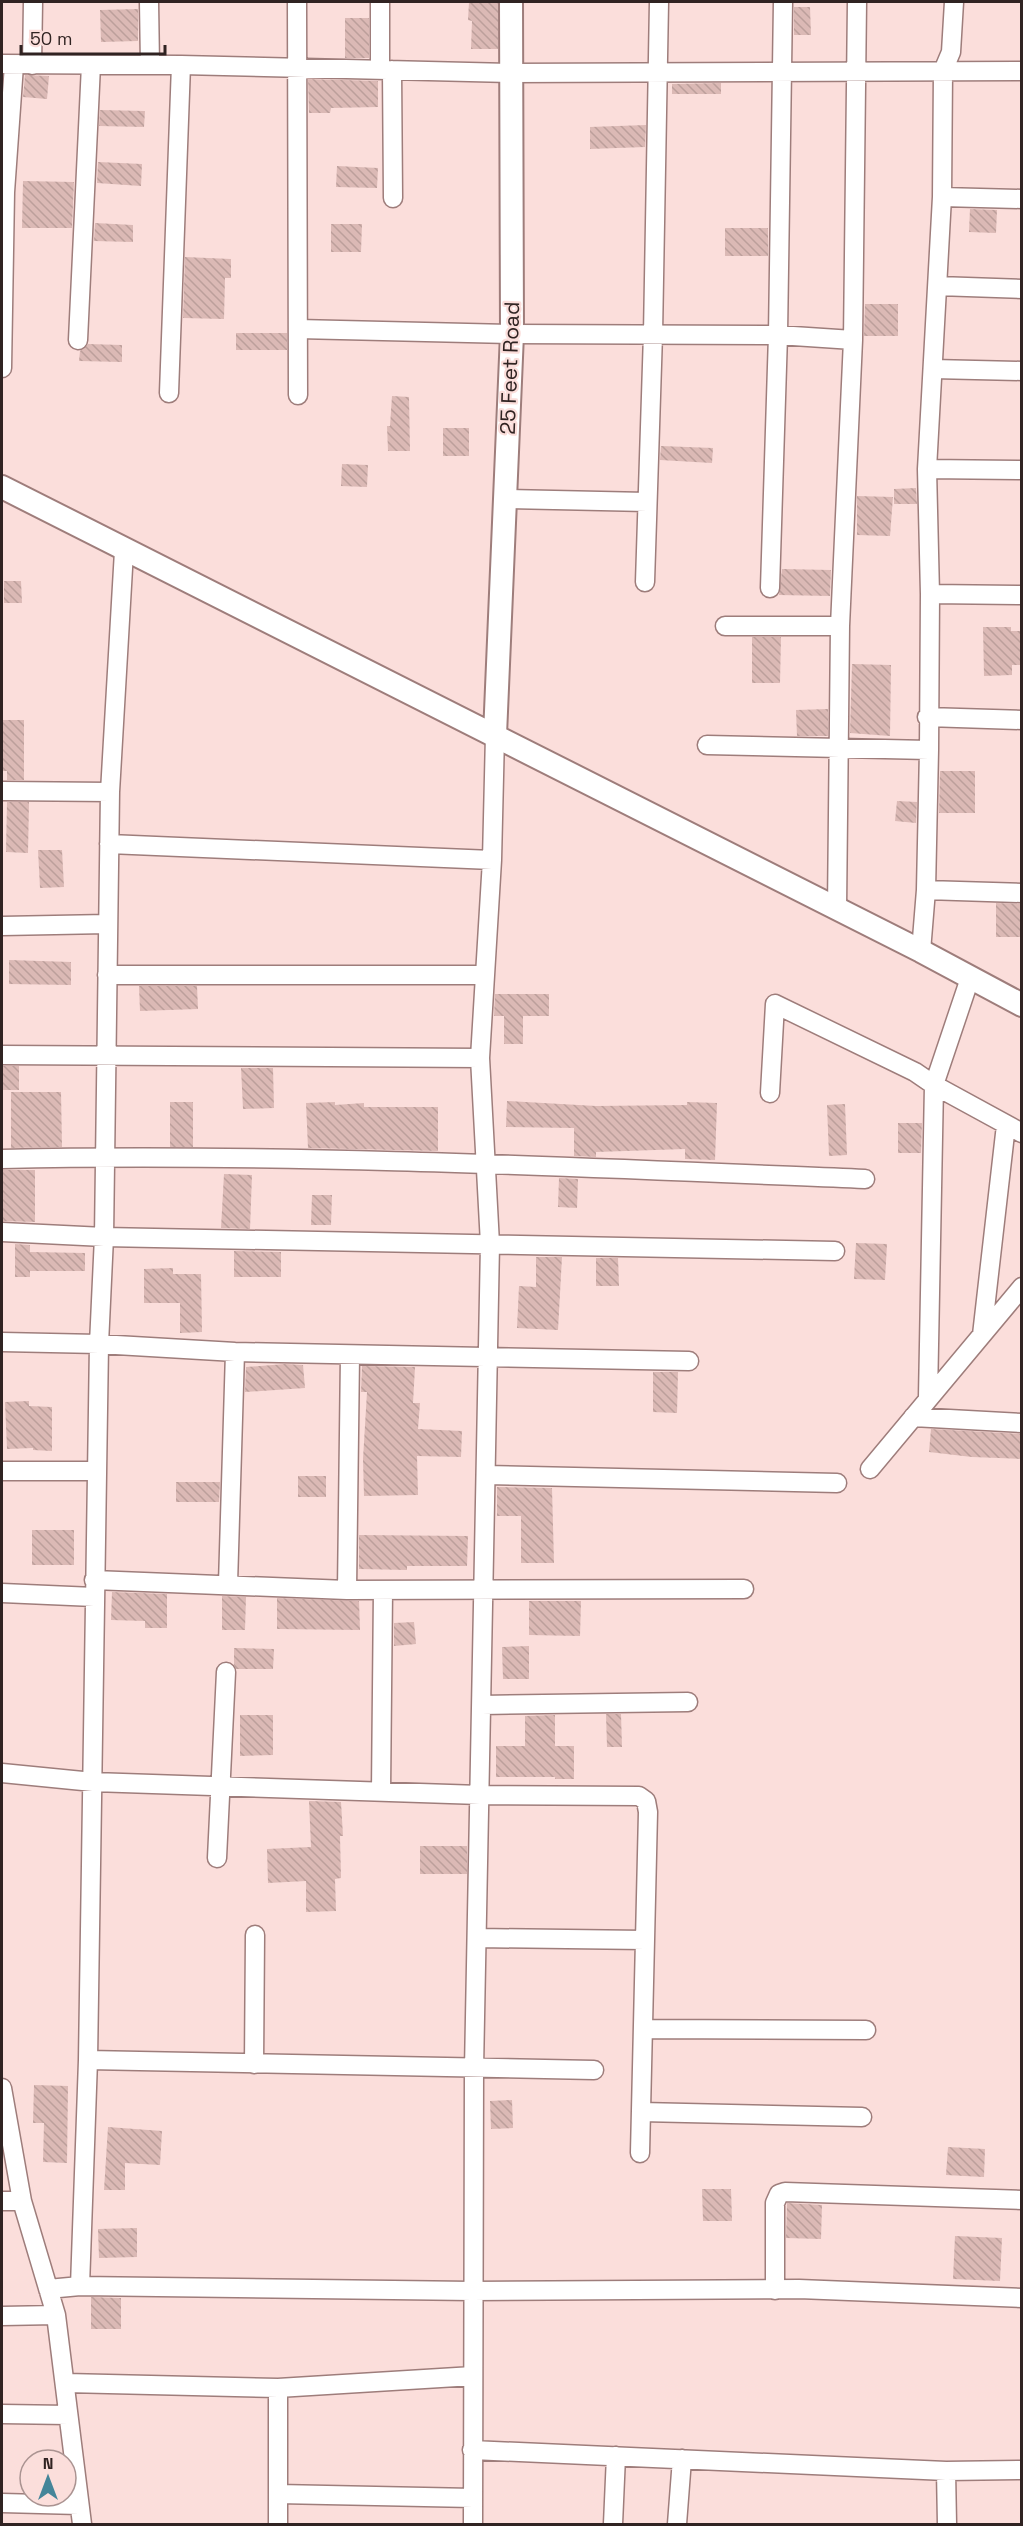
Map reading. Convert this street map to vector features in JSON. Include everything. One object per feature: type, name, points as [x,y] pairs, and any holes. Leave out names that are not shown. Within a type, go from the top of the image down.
[{"type":"street","points":[[2,368],[3,192],[16,64],[33,2]]},
{"type":"street","points":[[149,2],[150,65]]},
{"type":"street","points":[[297,2],[298,395]]},
{"type":"street","points":[[380,2],[393,198]]},
{"type":"street","name":"25 Feet Road","points":[[495,735],[512,334],[511,2]]},
{"type":"street","points":[[645,582],[653,334],[659,2]]},
{"type":"street","points":[[770,588],[778,335],[783,2]]},
{"type":"street","points":[[837,909],[840,626],[853,340],[857,2]]},
{"type":"street","points":[[921,951],[926,890],[929,750],[927,717],[930,594],[927,469],[942,197],[943,71],[951,52],[954,2]]},
{"type":"street","points":[[16,64],[181,65],[512,73],[659,71],[857,73],[1022,70]]},
{"type":"street","points":[[78,340],[91,65]]},
{"type":"street","points":[[169,393],[181,65]]},
{"type":"street","points":[[942,197],[1022,199]]},
{"type":"street","points":[[938,286],[1022,289]]},
{"type":"street","points":[[298,329],[512,334],[778,335],[853,340]]},
{"type":"street","points":[[933,369],[1022,371]]},
{"type":"street","points":[[927,469],[1022,470]]},
{"type":"street","points":[[2,487],[124,551],[495,735],[921,951],[1022,1005]]},
{"type":"street","points":[[505,499],[647,502]]},
{"type":"street","points":[[80,2286],[88,2060],[94,1588],[108,1057],[107,924],[110,792],[124,551]]},
{"type":"street","points":[[930,594],[1022,595]]},
{"type":"street","points":[[725,626],[840,626]]},
{"type":"street","points":[[927,717],[1022,720]]},
{"type":"street","points":[[473,2524],[474,2069],[486,1475],[486,1357],[490,1244],[480,1058],[492,860],[495,735]]},
{"type":"street","points":[[707,744],[929,750]]},
{"type":"street","points":[[2,791],[110,792]]},
{"type":"street","points":[[109,844],[492,860]]},
{"type":"street","points":[[926,890],[1022,893]]},
{"type":"street","points":[[2,926],[107,924]]},
{"type":"street","points":[[107,975],[485,975]]},
{"type":"street","points":[[928,1397],[934,1085],[970,978]]},
{"type":"street","points":[[770,1093],[776,1004],[915,1072],[1014,1129],[982,1335]]},
{"type":"street","points":[[2,1056],[480,1058]]},
{"type":"street","points":[[2,1159],[104,1157],[487,1164],[865,1179]]},
{"type":"street","points":[[2,1232],[835,1251]]},
{"type":"street","points":[[870,1469],[1021,1287]]},
{"type":"street","points":[[2,1342],[99,1344],[235,1352],[689,1361]]},
{"type":"street","points":[[228,1584],[235,1352]]},
{"type":"street","points":[[346,1590],[350,1355]]},
{"type":"street","points":[[913,1417],[1022,1423]]},
{"type":"street","points":[[2,1471],[97,1472]]},
{"type":"street","points":[[486,1475],[837,1483]]},
{"type":"street","points":[[2,1593],[228,1584],[346,1590],[744,1589]]},
{"type":"street","points":[[381,1792],[383,1590]]},
{"type":"street","points":[[218,1858],[226,1672]]},
{"type":"street","points":[[482,1705],[688,1702]]},
{"type":"street","points":[[2,1773],[93,1782],[480,1795],[633,1795],[645,1801],[648,1812],[640,2153]]},
{"type":"street","points":[[254,2064],[255,1935]]},
{"type":"street","points":[[478,1938],[645,1940]]},
{"type":"street","points":[[643,2030],[866,2030]]},
{"type":"street","points":[[88,2060],[594,2070]]},
{"type":"street","points":[[2,2097],[22,2201],[56,2315],[82,2524]]},
{"type":"street","points":[[641,2112],[862,2117]]},
{"type":"street","points":[[776,2290],[775,2203],[779,2194],[785,2192],[1022,2200]]},
{"type":"street","points":[[2,2201],[22,2201]]},
{"type":"street","points":[[48,2289],[80,2286],[472,2291],[776,2290],[1022,2298]]},
{"type":"street","points":[[2,2316],[56,2315]]},
{"type":"street","points":[[66,2382],[278,2388],[473,2376]]},
{"type":"street","points":[[278,2388],[278,2524]]},
{"type":"street","points":[[2,2414],[68,2415]]},
{"type":"street","points":[[472,2450],[946,2471],[1022,2470]]},
{"type":"street","points":[[613,2524],[616,2456]]},
{"type":"street","points":[[677,2524],[682,2459]]},
{"type":"street","points":[[946,2471],[947,2524]]},
{"type":"street","points":[[278,2494],[473,2498]]},
{"type":"street","points":[[2,2503],[79,2505]]},
{"type":"building","points":[[469,2],[498,2],[498,49],[471,49],[472,21],[468,20]]},
{"type":"building","points":[[794,7],[810,7],[811,35],[794,35]]},
{"type":"building","points":[[138,9],[138,41],[101,42],[100,10]]},
{"type":"building","points":[[345,18],[369,18],[369,58],[345,58]]},
{"type":"building","points":[[25,75],[49,76],[47,99],[23,97]]},
{"type":"building","points":[[308,79],[378,81],[378,107],[331,108],[330,113],[309,113]]},
{"type":"building","points":[[721,83],[721,94],[672,94],[672,84]]},
{"type":"building","points":[[100,110],[145,111],[144,127],[99,126]]},
{"type":"building","points":[[646,125],[645,147],[590,149],[590,127]]},
{"type":"building","points":[[98,162],[142,164],[141,186],[97,183]]},
{"type":"building","points":[[337,166],[378,168],[377,188],[336,187]]},
{"type":"building","points":[[23,181],[74,182],[72,228],[22,228]]},
{"type":"building","points":[[970,209],[997,210],[996,233],[969,232]]},
{"type":"building","points":[[95,223],[133,225],[133,242],[94,241]]},
{"type":"building","points":[[331,224],[362,224],[361,252],[331,252]]},
{"type":"building","points":[[725,228],[768,228],[768,256],[725,256]]},
{"type":"building","points":[[185,257],[231,259],[231,278],[225,278],[224,319],[183,318]]},
{"type":"building","points":[[865,304],[898,304],[898,336],[864,336]]},
{"type":"building","points":[[236,333],[287,333],[287,350],[236,350]]},
{"type":"building","points":[[88,344],[122,345],[122,362],[79,361],[80,351]]},
{"type":"building","points":[[392,396],[409,397],[410,451],[388,451],[387,426],[390,426]]},
{"type":"building","points":[[443,428],[469,428],[469,456],[443,456]]},
{"type":"building","points":[[661,446],[713,448],[712,463],[660,460]]},
{"type":"building","points":[[342,464],[368,465],[367,487],[341,486]]},
{"type":"building","points":[[916,488],[917,504],[894,504],[894,489]]},
{"type":"building","points":[[857,496],[893,497],[890,536],[857,535]]},
{"type":"building","points":[[782,569],[831,570],[830,596],[779,595]]},
{"type":"building","points":[[4,581],[21,581],[22,603],[4,603]]},
{"type":"building","points":[[983,627],[1011,627],[1011,631],[1022,631],[1022,665],[1012,665],[1012,675],[984,676]]},
{"type":"building","points":[[752,637],[781,637],[780,683],[752,683]]},
{"type":"building","points":[[852,664],[891,665],[890,736],[850,733]]},
{"type":"building","points":[[828,709],[828,736],[797,736],[796,710]]},
{"type":"building","points":[[2,720],[24,720],[24,780],[7,780],[7,771],[2,771]]},
{"type":"building","points":[[940,771],[975,771],[975,813],[939,813]]},
{"type":"building","points":[[897,801],[917,802],[916,823],[895,821]]},
{"type":"building","points":[[7,802],[29,802],[28,853],[6,852]]},
{"type":"building","points":[[38,850],[62,850],[64,887],[40,888]]},
{"type":"building","points":[[996,903],[1022,904],[1022,937],[996,937]]},
{"type":"building","points":[[9,960],[71,962],[71,985],[9,984]]},
{"type":"building","points":[[139,986],[197,986],[198,1009],[140,1011]]},
{"type":"building","points":[[495,994],[549,994],[549,1016],[523,1016],[523,1044],[504,1044],[504,1016],[494,1016]]},
{"type":"building","points":[[2,1066],[19,1066],[19,1090],[2,1090]]},
{"type":"building","points":[[241,1068],[273,1068],[274,1108],[243,1109]]},
{"type":"building","points":[[11,1092],[61,1092],[62,1147],[11,1148]]},
{"type":"building","points":[[507,1101],[596,1106],[717,1103],[715,1160],[685,1159],[685,1149],[596,1152],[596,1157],[574,1156],[574,1128],[506,1127]]},
{"type":"building","points":[[170,1102],[193,1102],[193,1147],[170,1147]]},
{"type":"building","points":[[335,1102],[335,1105],[364,1103],[364,1107],[438,1107],[438,1151],[308,1148],[306,1103]]},
{"type":"building","points":[[845,1104],[847,1155],[829,1156],[827,1105]]},
{"type":"building","points":[[898,1123],[922,1123],[921,1153],[898,1153]]},
{"type":"building","points":[[2,1170],[35,1170],[35,1222],[2,1221]]},
{"type":"building","points":[[224,1174],[252,1175],[250,1229],[221,1228]]},
{"type":"building","points":[[559,1178],[578,1179],[577,1208],[558,1207]]},
{"type":"building","points":[[312,1195],[332,1195],[331,1225],[311,1225]]},
{"type":"building","points":[[856,1243],[887,1244],[885,1280],[854,1279]]},
{"type":"building","points":[[15,1244],[30,1245],[30,1252],[85,1253],[85,1271],[30,1271],[30,1277],[15,1277]]},
{"type":"building","points":[[234,1251],[281,1252],[281,1277],[234,1277]]},
{"type":"building","points":[[536,1257],[562,1257],[558,1330],[517,1328],[519,1286],[536,1287]]},
{"type":"building","points":[[596,1258],[618,1258],[619,1286],[596,1286]]},
{"type":"building","points":[[173,1268],[173,1274],[201,1274],[202,1332],[180,1333],[180,1303],[144,1303],[144,1269]]},
{"type":"building","points":[[303,1365],[305,1388],[245,1392],[246,1367]]},
{"type":"building","points":[[362,1366],[415,1367],[413,1403],[420,1403],[418,1429],[462,1431],[461,1457],[417,1456],[418,1495],[364,1496],[363,1459],[367,1392],[361,1392]]},
{"type":"building","points":[[653,1372],[678,1372],[677,1413],[653,1412]]},
{"type":"building","points":[[29,1401],[29,1406],[52,1407],[52,1451],[33,1450],[33,1448],[7,1449],[5,1402]]},
{"type":"building","points":[[931,1429],[1022,1434],[1022,1459],[929,1452]]},
{"type":"building","points":[[298,1476],[326,1476],[326,1497],[298,1497]]},
{"type":"building","points":[[176,1482],[220,1482],[219,1502],[176,1502]]},
{"type":"building","points":[[497,1487],[552,1488],[554,1563],[521,1563],[521,1516],[497,1516]]},
{"type":"building","points":[[32,1530],[74,1530],[74,1565],[32,1565]]},
{"type":"building","points":[[359,1535],[468,1536],[467,1566],[407,1566],[407,1570],[359,1569]]},
{"type":"building","points":[[112,1592],[167,1594],[167,1628],[145,1628],[145,1621],[111,1620]]},
{"type":"building","points":[[222,1596],[246,1597],[245,1630],[222,1630]]},
{"type":"building","points":[[277,1598],[359,1601],[360,1630],[277,1629]]},
{"type":"building","points":[[529,1601],[581,1601],[580,1636],[529,1635]]},
{"type":"building","points":[[414,1622],[416,1644],[394,1646],[394,1623]]},
{"type":"building","points":[[529,1646],[529,1679],[503,1679],[502,1647]]},
{"type":"building","points":[[234,1648],[274,1649],[273,1669],[236,1669]]},
{"type":"building","points":[[606,1714],[621,1714],[622,1747],[607,1747]]},
{"type":"building","points":[[240,1715],[273,1715],[273,1755],[240,1756]]},
{"type":"building","points":[[555,1715],[555,1746],[574,1746],[574,1779],[496,1777],[496,1746],[525,1746],[525,1716]]},
{"type":"building","points":[[309,1801],[341,1802],[343,1836],[340,1836],[341,1878],[335,1879],[336,1911],[306,1912],[306,1881],[268,1883],[267,1849],[311,1847]]},
{"type":"building","points":[[420,1846],[467,1846],[467,1874],[420,1874]]},
{"type":"building","points":[[34,2085],[68,2086],[67,2163],[43,2162],[44,2123],[33,2123]]},
{"type":"building","points":[[512,2100],[513,2128],[491,2129],[490,2101]]},
{"type":"building","points":[[108,2127],[162,2131],[160,2165],[125,2163],[125,2190],[104,2190]]},
{"type":"building","points":[[948,2147],[985,2149],[984,2177],[946,2175]]},
{"type":"building","points":[[702,2189],[731,2189],[732,2221],[703,2221]]},
{"type":"building","points":[[787,2203],[822,2205],[821,2239],[786,2238]]},
{"type":"building","points":[[137,2228],[137,2257],[99,2258],[98,2229]]},
{"type":"building","points":[[955,2236],[1002,2238],[1000,2281],[953,2279]]},
{"type":"building","points":[[91,2297],[121,2298],[121,2329],[91,2329]]}]
